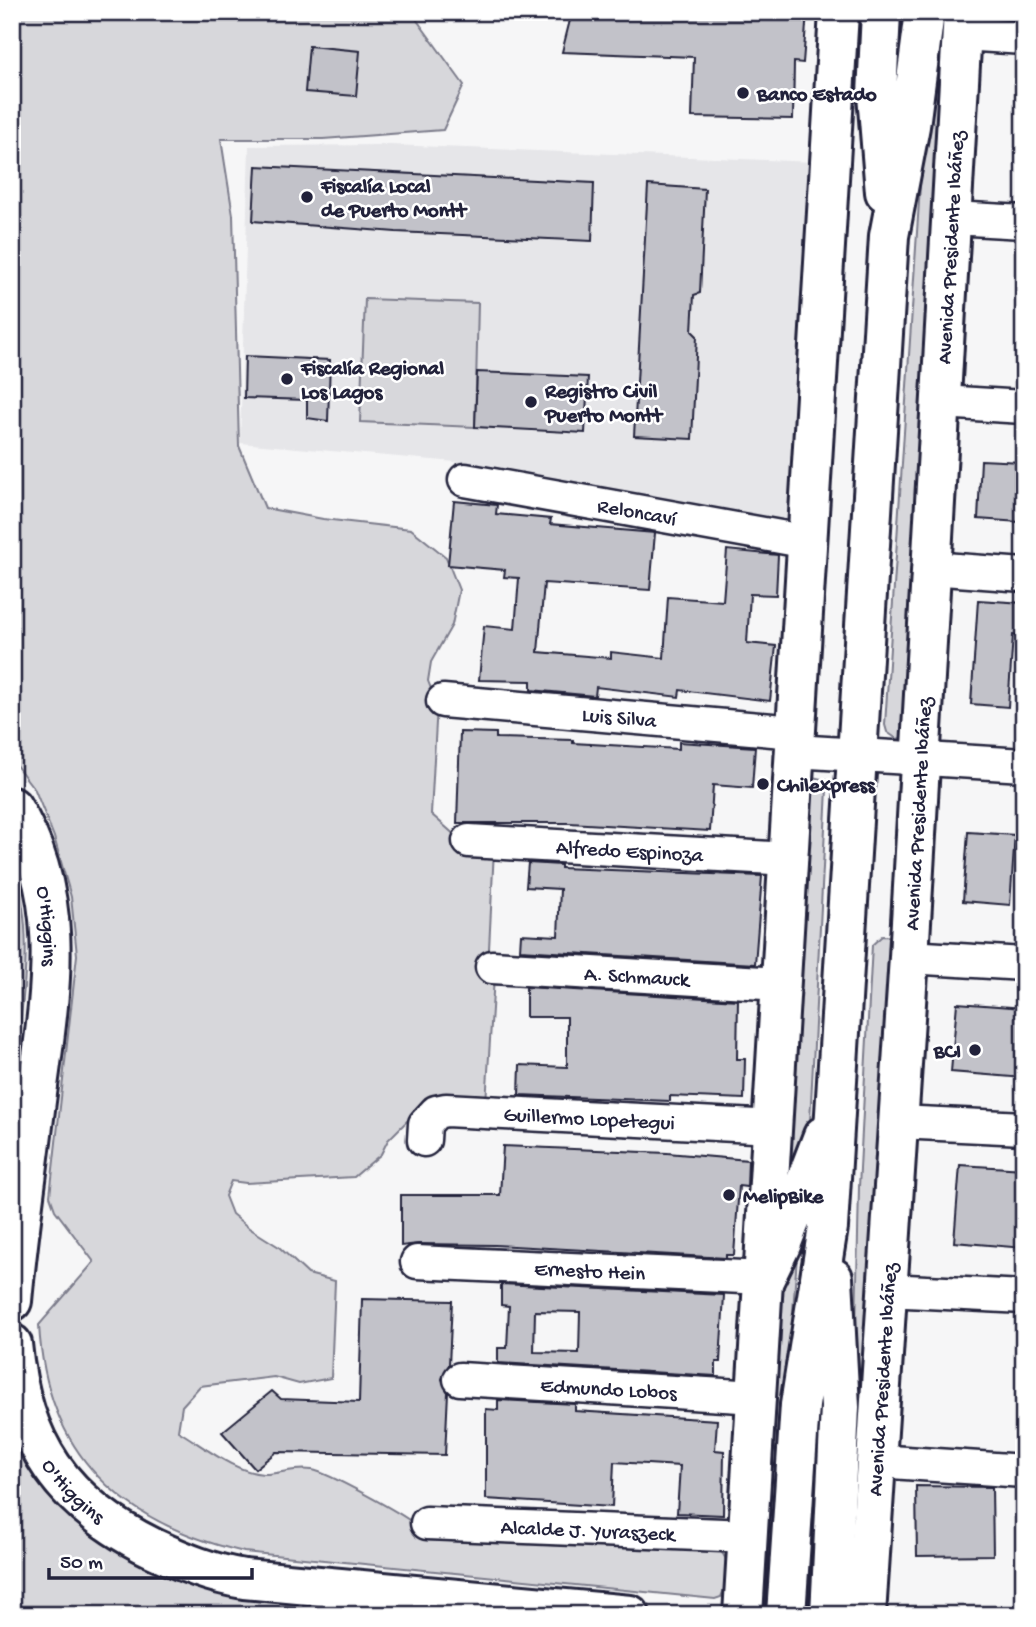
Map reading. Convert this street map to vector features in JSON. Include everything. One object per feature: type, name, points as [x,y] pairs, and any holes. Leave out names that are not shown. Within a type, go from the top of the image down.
[{"type":"main road","points":[[743,1615],[839,12]]},
{"type":"main road","name":"Avenida Presidente Ibáñez","points":[[881,12],[877,95],[889,236]]},
{"type":"main road","name":"Avenida Presidente Ibáñez","points":[[786,1615],[800,1405],[828,1227],[889,236],[910,126],[925,12]]},
{"type":"main road","name":"Avenida Presidente Ibáñez","points":[[866,1615],[909,957],[963,23]]},
{"type":"main road","name":"O'Higgins","points":[[12,807],[38,862],[53,944],[47,1019],[12,1301]]},
{"type":"main road","points":[[765,1278],[781,1245],[836,1102]]},
{"type":"main road","name":"Avenida Presidente Ibáñez","points":[[828,1227],[838,1331],[840,1393],[830,1615]]},
{"type":"main road","name":"O'Higgins","points":[[12,1344],[15,1373],[29,1424],[57,1477],[86,1507],[119,1531],[187,1564],[244,1579],[630,1615]]},
{"type":"street","points":[[963,23],[1024,38]]},
{"type":"street","points":[[952,218],[1024,222]]},
{"type":"street","points":[[941,402],[1024,407]]},
{"type":"street","name":"Reloncaví","points":[[465,480],[808,542]]},
{"type":"street","points":[[930,568],[1024,575]]},
{"type":"street","name":"Luis Silva","points":[[443,701],[794,742],[857,754],[1024,765]]},
{"type":"street","name":"Alfredo Espinoza","points":[[469,841],[789,859]]},
{"type":"street","points":[[909,957],[1024,964]]},
{"type":"street","name":"A. Schmauck","points":[[492,967],[782,984]]},
{"type":"street","name":"Guillermo Lopetegui","points":[[424,1140],[425,1124],[436,1112],[446,1110],[774,1127]]},
{"type":"street","points":[[898,1122],[1024,1128]]},
{"type":"street","name":"Ernesto Hein","points":[[417,1262],[765,1278]]},
{"type":"street","points":[[887,1290],[1024,1297]]},
{"type":"street","name":"Edmundo Lobos","points":[[460,1379],[757,1397]]},
{"type":"street","points":[[876,1461],[1024,1471]]},
{"type":"street","name":"Alcalde J. Yuraszeck","points":[[427,1523],[748,1536]]},
{"type":"shaded area","points":[[12,12],[411,12],[464,85],[443,130],[323,139],[221,139],[233,215],[239,446],[265,508],[323,519],[411,529],[446,557],[459,590],[452,625],[431,662],[428,681],[437,704],[431,814],[465,844],[494,849],[488,969],[494,977],[486,1103],[437,1102],[411,1117],[388,1140],[381,1154],[354,1177],[246,1183],[231,1181],[225,1196],[232,1214],[279,1247],[308,1274],[335,1281],[331,1378],[299,1384],[274,1377],[200,1386],[182,1406],[178,1431],[242,1469],[264,1474],[306,1469],[321,1473],[365,1494],[416,1525],[593,1544],[720,1551],[728,1567],[721,1597],[715,1599],[244,1552],[200,1539],[161,1523],[127,1502],[98,1476],[75,1446],[57,1411],[45,1371],[39,1325],[94,1262],[55,1210],[50,1196],[77,955],[71,897],[54,837],[35,790],[12,760]]},
{"type":"shaded area","points":[[939,12],[957,12],[904,737],[897,739],[887,732],[885,725],[925,109]]},
{"type":"shaded area","points":[[390,145],[815,162],[798,530],[489,465],[240,443],[249,146]]},
{"type":"shaded area","points":[[365,299],[478,303],[475,427],[360,422]]},
{"type":"shaded area","points":[[808,776],[826,780],[827,789],[810,1122],[787,1214]]},
{"type":"shaded area","points":[[12,870],[20,893],[26,947],[12,1088]]},
{"type":"shaded area","points":[[882,936],[900,937],[858,1615],[854,1424],[859,1187],[872,945]]},
{"type":"shaded area","points":[[798,1242],[783,1451],[766,1450],[775,1303]]},
{"type":"shaded area","points":[[822,1364],[815,1601],[808,1603],[803,1599]]},
{"type":"shaded area","points":[[12,1433],[40,1478],[104,1535],[507,1615],[12,1615]]},
{"type":"building","points":[[572,12],[807,12],[803,63],[794,62],[793,119],[692,117],[694,57],[562,52]]},
{"type":"building","points":[[309,46],[360,51],[356,96],[305,92]]},
{"type":"building","points":[[256,166],[594,183],[592,241],[396,232],[253,221]]},
{"type":"building","points":[[648,185],[705,189],[700,293],[694,295],[692,331],[697,336],[692,439],[634,436]]},
{"type":"building","name":"Fiscalía Regional Los Lagos","points":[[245,356],[330,360],[328,421],[307,418],[307,400],[244,398]]},
{"type":"building","name":"Registro Civil Puerto Montt","points":[[477,372],[588,377],[585,433],[475,427]]},
{"type":"building","points":[[981,460],[1022,462],[1019,522],[978,519]]},
{"type":"building","points":[[454,501],[497,505],[496,514],[551,519],[550,524],[655,533],[650,590],[544,583],[538,652],[611,658],[611,652],[664,658],[668,597],[723,601],[727,550],[778,555],[776,595],[750,594],[747,643],[776,646],[770,701],[680,690],[679,697],[596,687],[595,696],[531,690],[531,681],[479,680],[484,626],[515,629],[519,578],[504,577],[505,570],[448,565]]},
{"type":"building","points":[[978,600],[1024,603],[1024,636],[1013,635],[1008,707],[971,704]]},
{"type":"building","points":[[460,732],[496,733],[496,738],[573,740],[573,743],[679,749],[679,742],[755,747],[752,788],[713,785],[710,831],[569,823],[457,823]]},
{"type":"building","points":[[968,832],[1015,835],[1010,905],[963,901]]},
{"type":"building","points":[[528,863],[561,865],[561,868],[762,876],[755,964],[520,950],[521,934],[558,936],[560,889],[526,887]]},
{"type":"building","points":[[526,987],[738,1000],[737,1059],[745,1059],[744,1099],[670,1096],[670,1101],[519,1095],[520,1065],[567,1067],[567,1017],[526,1017]]},
{"type":"building","name":"BCI","points":[[957,1003],[1024,1008],[1024,1078],[951,1072]]},
{"type":"building","points":[[503,1146],[667,1153],[748,1160],[747,1187],[739,1186],[734,1255],[726,1255],[726,1258],[495,1245],[401,1246],[401,1195],[500,1195]]},
{"type":"building","points":[[960,1165],[1024,1169],[1024,1248],[954,1242]]},
{"type":"building","points":[[501,1284],[724,1295],[720,1362],[716,1362],[716,1376],[498,1363],[498,1348],[507,1348],[509,1306],[501,1305]],"holes":[[[535,1311],[580,1312],[579,1353],[534,1352]]]},
{"type":"building","points":[[362,1299],[452,1301],[449,1365],[442,1379],[448,1392],[445,1455],[276,1452],[255,1469],[222,1432],[272,1391],[281,1399],[359,1402]]},
{"type":"building","points":[[498,1400],[575,1404],[575,1411],[717,1420],[715,1450],[724,1451],[723,1515],[677,1513],[680,1466],[614,1462],[612,1507],[486,1499],[486,1409],[498,1410]]},
{"type":"building","points":[[916,1486],[992,1487],[993,1555],[917,1556]]},
{"type":"place","name":"Banco Estado","points":[[743,93]]},
{"type":"place","name":"Fiscalía Local de Puerto Montt","points":[[307,197]]},
{"type":"place","name":"Fiscalía Regional Los Lagos","points":[[287,379]]},
{"type":"place","name":"Registro Civil Puerto Montt","points":[[531,402]]},
{"type":"place","name":"Chilexpress","points":[[763,784]]},
{"type":"place","name":"BCI","points":[[975,1050]]},
{"type":"place","name":"MelipBike","points":[[729,1195]]}]
